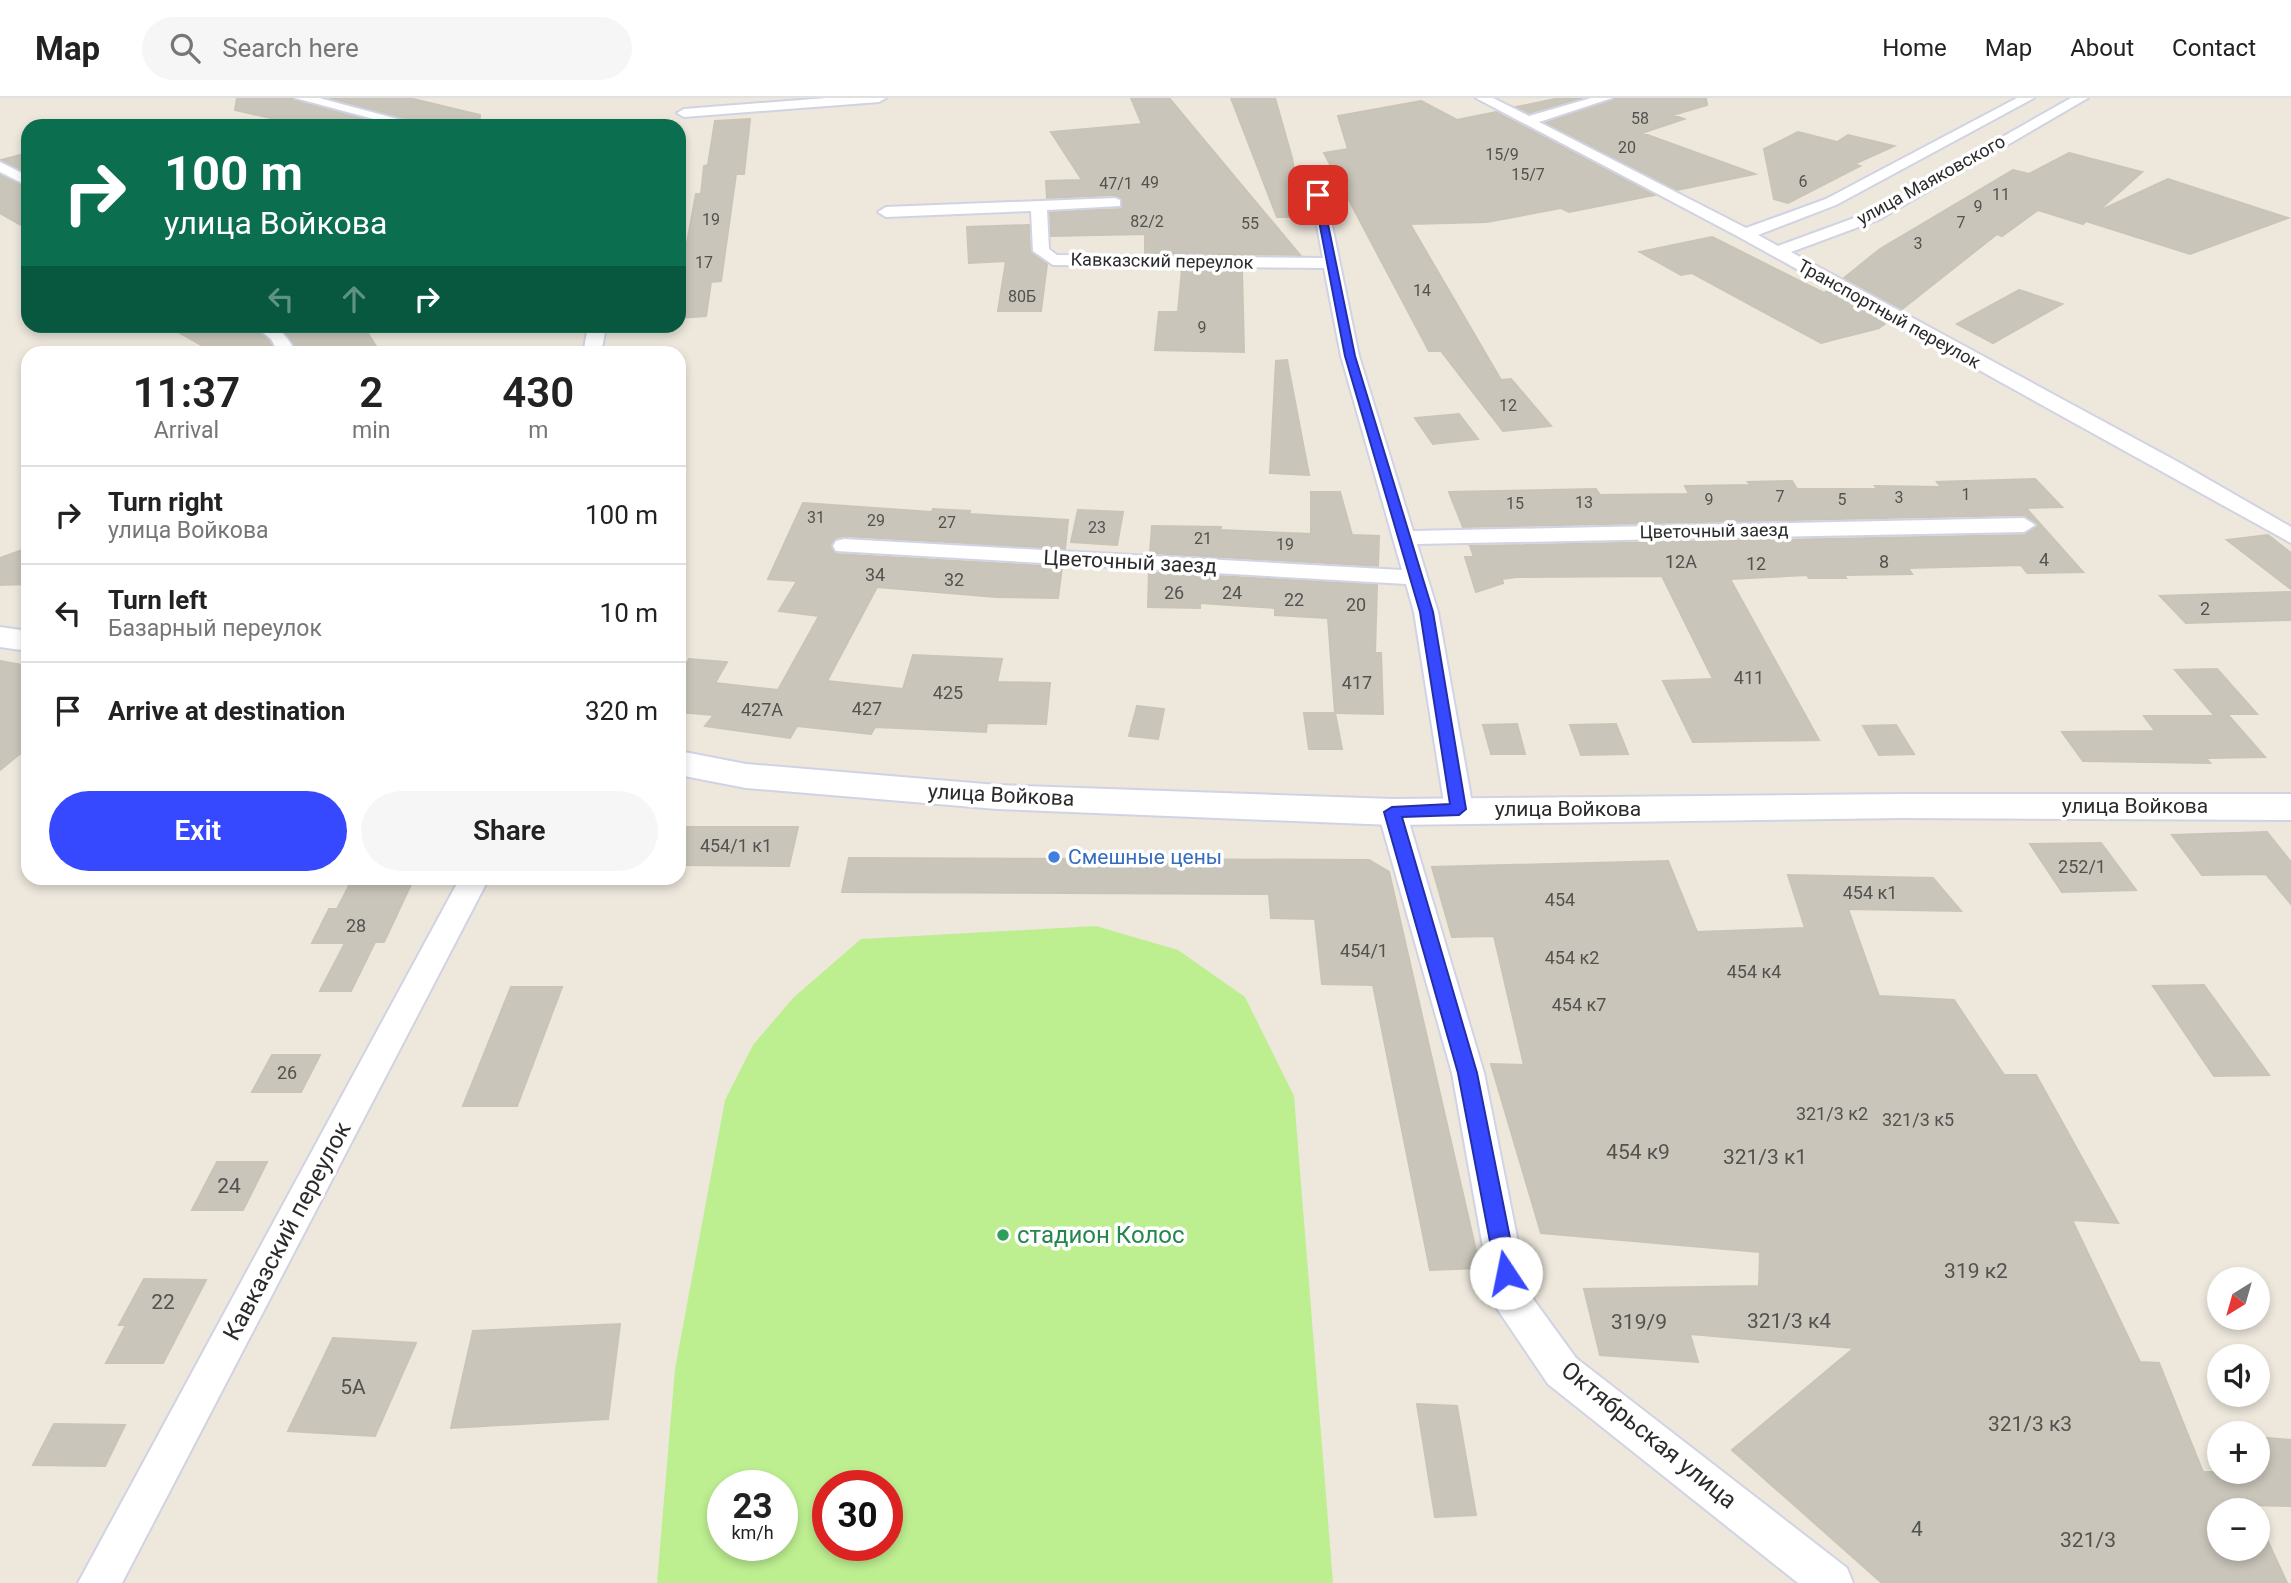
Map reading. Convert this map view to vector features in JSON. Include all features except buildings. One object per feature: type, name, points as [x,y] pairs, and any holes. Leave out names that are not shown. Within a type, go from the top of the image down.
[{"type":"street","points":[[302,98],[388,119]]},
{"type":"street","points":[[678,119],[684,113],[686,98]]},
{"type":"street","points":[[684,113],[879,98]]},
{"type":"street","name":"Транспортный переулок","points":[[1483,98],[1745,234],[2173,467],[2291,536]]},
{"type":"street","points":[[1527,121],[1605,98]]},
{"type":"street","name":"улица Маяковского","points":[[1745,234],[1831,202],[2027,98]]},
{"type":"street","name":"улица Маяковского","points":[[1776,252],[1874,216],[1997,143],[2081,98]]},
{"type":"street","points":[[0,166],[21,177]]},
{"type":"street","points":[[1314,172],[1350,356],[1426,612],[1459,809]]},
{"type":"street","points":[[886,212],[1115,203]]},
{"type":"street","name":"Кавказский переулок","points":[[1040,206],[1041,251],[1053,260],[1332,262]]},
{"type":"street","name":"Цветочный заезд","points":[[1405,538],[2024,525]]},
{"type":"street","name":"Цветочный заезд","points":[[844,546],[1416,578]]},
{"type":"street","points":[[0,637],[21,641]]},
{"type":"street","name":"улица Войкова","points":[[686,764],[746,776],[998,797],[1392,812],[1459,809],[2291,807]]},
{"type":"street","name":"Октябрьская улица","points":[[1392,812],[1468,1073],[1511,1298],[1562,1371],[1832,1583]]},
{"type":"street","name":"Кавказский переулок","points":[[99,1583],[471,885]]},
{"type":"green space","name":"стадион Колос","points":[[1096,926],[1178,950],[1245,997],[1294,1096],[1333,1583],[657,1583],[675,1369],[725,1100],[753,1045],[793,998],[861,939]]},
{"type":"place","name":"Смешные цены","points":[[1054,857]]},
{"type":"place","name":"стадион Колос","points":[[1003,1235]]},
{"type":"route","points":[[1318,195],[1350,356],[1426,612],[1459,809],[1392,812],[1468,1073],[1506,1273]]}]
